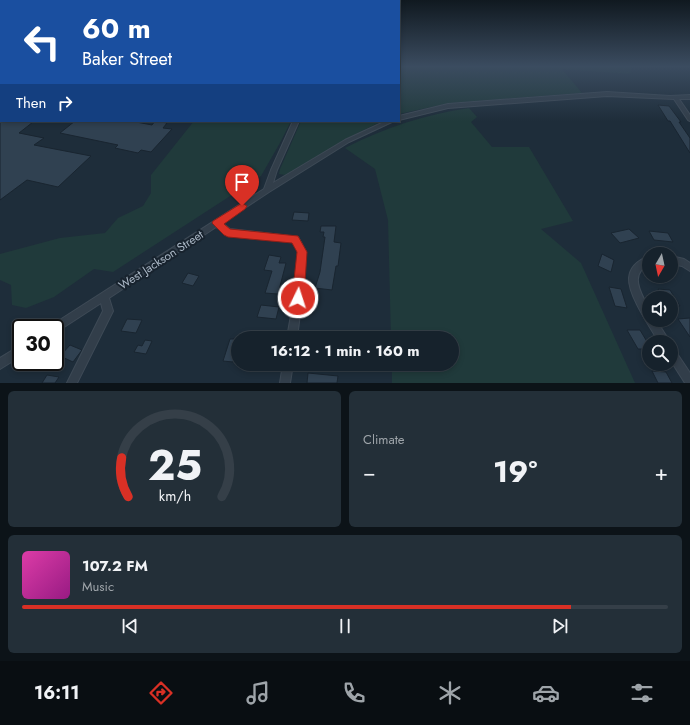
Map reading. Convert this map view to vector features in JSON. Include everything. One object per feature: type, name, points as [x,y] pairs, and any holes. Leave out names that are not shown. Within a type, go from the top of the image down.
[{"type":"street","points":[[400,118],[448,106],[607,94],[676,98],[690,97]]},
{"type":"street","points":[[676,98],[690,119]]},
{"type":"street","points":[[267,190],[274,170],[296,122]]},
{"type":"street","name":"West Jackson Street","points":[[64,322],[267,190],[347,141],[389,122]]},
{"type":"street","points":[[217,223],[228,232],[295,239],[302,252],[298,298],[293,331]]},
{"type":"street","points":[[678,262],[690,267]]},
{"type":"street","points":[[642,264],[637,266],[633,274],[632,282],[642,304]]},
{"type":"street","points":[[72,383],[108,311],[104,296]]},
{"type":"street","points":[[0,364],[12,356]]},
{"type":"street","points":[[678,363],[690,382]]},
{"type":"street","points":[[285,383],[287,371]]},
{"type":"green space","points":[[400,85],[575,85],[582,93],[450,103],[400,114]]},
{"type":"green space","points":[[469,108],[477,117],[471,122],[492,147],[529,147],[573,221],[541,229],[581,263],[635,383],[392,383],[392,371],[459,371],[459,331],[391,331],[388,220],[375,169],[345,148],[390,128],[421,118]]},
{"type":"green space","points":[[193,122],[290,122],[261,176],[113,272],[94,269],[54,297],[26,308],[12,305],[11,285],[0,280],[0,254],[60,238],[105,233],[118,218],[143,206],[151,193],[151,175]]},
{"type":"green space","points":[[301,122],[380,122],[346,139],[285,175],[279,174]]},
{"type":"building","points":[[658,105],[669,106],[681,122],[679,122],[690,138],[690,153],[670,121],[668,121]]},
{"type":"building","points":[[0,122],[33,122],[19,133],[44,138],[34,145],[91,156],[58,187],[27,180],[0,200]]},
{"type":"building","points":[[74,122],[136,122],[152,125],[154,122],[161,122],[167,123],[163,128],[172,129],[151,152],[141,150],[138,153],[115,148],[118,145],[60,133]]},
{"type":"building","points":[[294,212],[309,213],[308,221],[292,220]]},
{"type":"building","points":[[321,226],[336,226],[334,242],[341,243],[338,266],[336,266],[332,290],[315,288],[320,272],[325,237],[323,237],[324,232],[320,232]]},
{"type":"building","points":[[629,229],[639,238],[620,243],[611,233]]},
{"type":"building","points":[[649,231],[668,233],[673,242],[654,240]]},
{"type":"building","points":[[602,254],[614,260],[611,272],[598,266]]},
{"type":"building","points":[[269,255],[281,257],[279,263],[286,263],[278,294],[265,293],[272,271],[264,270]]},
{"type":"building","points":[[188,273],[199,276],[193,286],[182,283]]},
{"type":"building","points":[[609,287],[621,289],[627,308],[615,306]]},
{"type":"building","points":[[658,289],[671,291],[659,291]]},
{"type":"building","points":[[261,305],[279,307],[276,319],[257,317]]},
{"type":"building","points":[[690,318],[690,337],[678,319]]},
{"type":"building","points":[[127,319],[142,320],[136,333],[121,331]]},
{"type":"building","points":[[627,330],[640,330],[643,335],[642,349],[638,349]]},
{"type":"building","points":[[230,339],[231,339],[231,362],[223,361]]},
{"type":"building","points":[[145,340],[152,341],[146,354],[134,352],[138,345],[142,346]]},
{"type":"building","points":[[70,345],[82,350],[73,362],[64,358],[64,352]]},
{"type":"building","points":[[652,371],[666,372],[672,383],[658,383]]},
{"type":"building","points":[[308,373],[338,376],[337,383],[307,383]]},
{"type":"building","points":[[47,375],[59,377],[55,383],[42,383]]},
{"type":"route","points":[[242,206],[217,223],[228,232],[295,239],[302,252],[298,298]]}]
